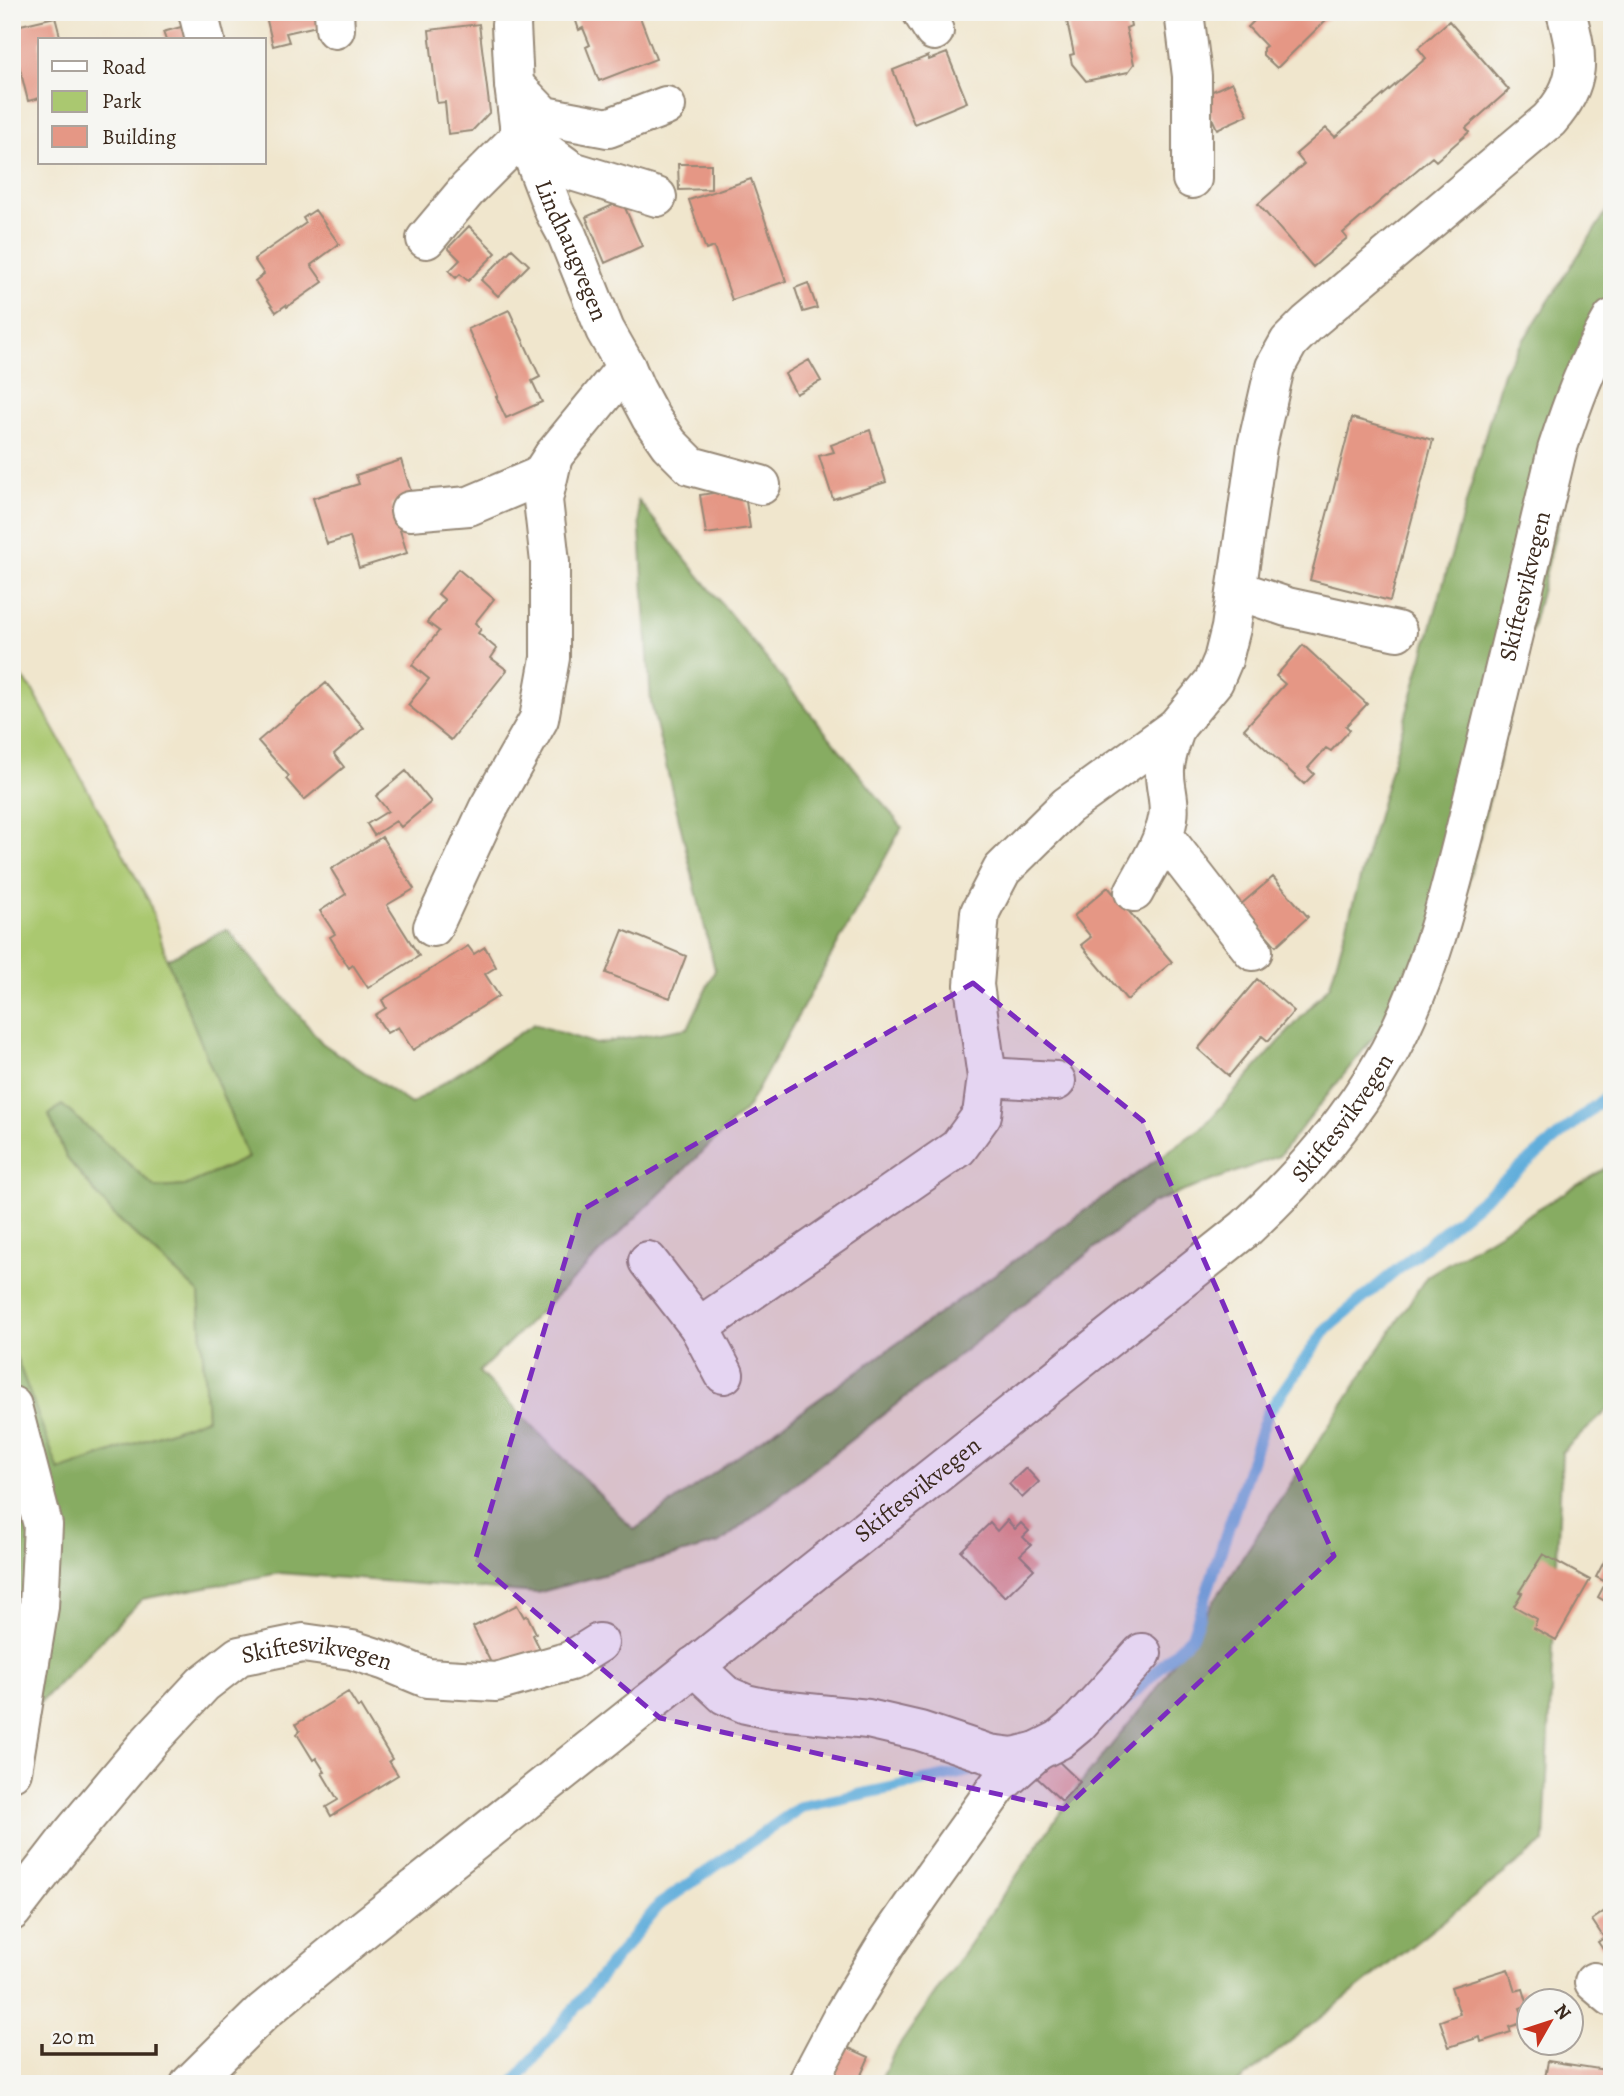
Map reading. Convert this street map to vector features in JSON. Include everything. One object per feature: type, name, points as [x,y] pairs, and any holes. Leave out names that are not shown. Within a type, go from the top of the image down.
[{"type":"main road","points":[[198,12],[204,38]]},
{"type":"main road","name":"Lindhaugvegen","points":[[513,12],[511,25],[514,85],[520,133],[531,151],[554,211],[567,234],[605,330],[652,418],[669,444],[691,466],[761,485]]},
{"type":"main road","points":[[1184,12],[1192,76],[1192,179]]},
{"type":"main road","points":[[699,1327],[958,1148],[982,1115],[987,1077],[974,985],[975,951],[980,912],[1002,870],[1067,806],[1176,727],[1213,681],[1223,660],[1231,628],[1257,446],[1275,367],[1289,342],[1308,323],[1549,120],[1563,104],[1572,86],[1576,66],[1574,40],[1566,12]]},
{"type":"main road","points":[[514,85],[544,116],[608,128],[666,106]]},
{"type":"main road","points":[[426,239],[468,189],[516,141],[520,133]]},
{"type":"main road","name":"Lindhaugvegen","points":[[520,133],[572,171],[657,197]]},
{"type":"main road","name":"Skiftesvikvegen","points":[[190,2084],[263,2012],[354,1937],[1246,1228],[1288,1189],[1326,1146],[1359,1101],[1388,1052],[1414,1000],[1434,947],[1464,837],[1558,450],[1575,396],[1598,342],[1612,318]]},
{"type":"main road","points":[[410,511],[469,506],[540,476],[553,456],[626,367]]},
{"type":"main road","points":[[433,927],[488,809],[539,719],[551,658],[550,562],[543,500],[553,456]]},
{"type":"main road","points":[[1237,590],[1287,607],[1397,631]]},
{"type":"main road","points":[[1134,892],[1163,835],[1170,807],[1165,762],[1176,727]]},
{"type":"main road","points":[[1163,835],[1253,951]]},
{"type":"main road","points":[[987,1077],[1056,1081]]},
{"type":"main road","points":[[648,1261],[699,1327],[724,1374]]},
{"type":"main road","points":[[12,1406],[43,1525],[39,1607],[12,1771]]},
{"type":"main road","name":"Skiftesvikvegen","points":[[12,1911],[69,1836],[149,1742],[203,1684],[239,1656],[303,1643],[352,1650],[427,1678],[496,1682],[570,1661],[599,1643]]},
{"type":"main road","points":[[807,2084],[851,2002],[887,1943],[998,1786],[1038,1751],[1059,1740],[1077,1725],[1142,1653]]},
{"type":"main road","points":[[694,1665],[725,1695],[746,1704],[769,1709],[868,1719],[920,1731],[989,1754],[1014,1757],[1038,1751]]},
{"type":"highlighted area","points":[[973,983],[1143,1121],[1334,1556],[1064,1809],[660,1718],[475,1561],[580,1211]]},
{"type":"green space","points":[[1612,203],[1612,357],[1593,384],[1455,935],[1279,1156],[1152,1203],[720,1543],[537,1593],[280,1573],[142,1599],[12,1731],[12,1346],[59,1471],[207,1418],[199,1293],[114,1215],[66,1157],[49,1115],[62,1105],[156,1188],[185,1186],[248,1158],[167,959],[227,929],[322,1043],[411,1104],[534,1024],[596,1044],[688,1028],[715,970],[651,703],[638,500],[902,827],[748,1107],[479,1372],[634,1530],[1204,1126],[1330,985],[1503,372]]},
{"type":"green space","points":[[12,666],[32,689],[149,901],[167,959],[249,1157],[185,1186],[156,1188],[62,1105],[49,1115],[66,1157],[114,1215],[199,1293],[207,1418],[58,1471],[12,1346]]},
{"type":"green space","points":[[1612,1164],[1612,1406],[1562,1452],[1544,1842],[1236,2084],[879,2084],[894,2053],[1080,1784],[1153,1694],[1427,1276]]},
{"type":"building","points":[[265,12],[327,12],[330,23],[286,33],[289,42],[273,46]]},
{"type":"building","points":[[573,12],[638,12],[656,59],[599,81],[586,47],[590,45],[583,28],[579,30]]},
{"type":"building","points":[[1065,12],[1128,12],[1131,26],[1126,28],[1134,64],[1128,72],[1086,81],[1072,64],[1070,55],[1074,54]]},
{"type":"building","points":[[1263,12],[1334,12],[1277,68],[1263,55],[1263,48],[1266,46],[1248,27]]},
{"type":"building","points":[[55,17],[60,38],[38,38],[38,98],[28,101],[12,37],[12,27]]},
{"type":"building","points":[[1449,21],[1509,90],[1466,128],[1469,132],[1436,161],[1432,157],[1343,233],[1347,238],[1313,267],[1258,204],[1304,164],[1296,154],[1326,128],[1335,137],[1426,58],[1418,48]]},
{"type":"building","points":[[192,24],[196,38],[165,38],[163,32]]},
{"type":"building","points":[[479,24],[490,112],[472,131],[448,134],[445,102],[437,103],[429,30]]},
{"type":"building","points":[[947,53],[967,102],[914,124],[893,70],[928,56],[929,60]]},
{"type":"building","points":[[1232,82],[1248,115],[1217,129],[1202,96]]},
{"type":"building","points":[[678,164],[711,164],[711,189],[679,190]]},
{"type":"building","points":[[751,179],[786,281],[732,300],[714,247],[706,250],[689,200]]},
{"type":"building","points":[[622,201],[642,246],[605,263],[586,217]]},
{"type":"building","points":[[315,210],[339,244],[311,265],[323,282],[276,312],[255,281],[264,274],[254,259],[306,223],[303,218]]},
{"type":"building","points":[[469,226],[496,253],[468,281],[460,274],[456,278],[449,271],[460,260],[448,248]]},
{"type":"building","points":[[512,249],[529,265],[498,296],[481,280]]},
{"type":"building","points":[[808,283],[817,308],[803,312],[795,288]]},
{"type":"building","points":[[509,310],[540,377],[532,381],[542,402],[506,418],[468,329]]},
{"type":"building","points":[[809,360],[821,381],[796,394],[785,374]]},
{"type":"building","points":[[1352,418],[1433,440],[1390,601],[1310,580]]},
{"type":"building","points":[[870,430],[886,482],[833,499],[819,456],[834,452],[831,445]]},
{"type":"building","points":[[401,460],[413,498],[392,504],[407,553],[359,568],[350,537],[327,544],[313,498],[359,484],[356,475]]},
{"type":"building","points":[[744,488],[750,528],[706,534],[700,495]]},
{"type":"building","points":[[458,569],[494,599],[475,623],[481,629],[478,633],[497,649],[491,658],[507,670],[451,740],[408,705],[429,679],[412,665],[439,631],[427,622],[445,600],[438,594]]},
{"type":"building","points":[[1303,645],[1367,704],[1346,726],[1350,730],[1331,751],[1326,748],[1308,768],[1314,774],[1304,784],[1244,729],[1285,684],[1276,676]]},
{"type":"building","points":[[326,683],[364,728],[334,754],[344,767],[304,800],[286,779],[289,776],[258,741]]},
{"type":"building","points":[[406,771],[431,802],[401,827],[396,821],[374,835],[367,824],[388,811],[376,796]]},
{"type":"building","points":[[382,837],[414,889],[387,905],[419,956],[368,988],[353,965],[349,968],[330,937],[335,934],[320,911],[346,894],[331,869]]},
{"type":"building","points":[[1273,877],[1308,917],[1276,946],[1240,905]]},
{"type":"building","points":[[1108,887],[1172,962],[1127,1000],[1081,945],[1091,937],[1074,916]]},
{"type":"building","points":[[623,930],[686,956],[670,998],[606,973]]},
{"type":"building","points":[[468,946],[474,954],[485,947],[496,967],[485,974],[499,996],[413,1050],[398,1027],[387,1033],[375,1015],[386,1008],[382,1000]]},
{"type":"building","points":[[1257,979],[1294,1011],[1268,1041],[1262,1036],[1229,1076],[1198,1049]]},
{"type":"building","points":[[1026,1468],[1039,1482],[1022,1498],[1009,1484]]},
{"type":"building","points":[[1007,1520],[1015,1529],[1021,1523],[1029,1531],[1023,1537],[1031,1545],[1020,1555],[1034,1569],[1005,1597],[961,1551],[990,1523],[997,1531]]},
{"type":"building","points":[[1543,1554],[1590,1580],[1556,1640],[1534,1628],[1537,1619],[1514,1606],[1522,1593],[1519,1592]]},
{"type":"building","points":[[1607,1556],[1612,1559],[1612,1605],[1598,1597],[1606,1582],[1596,1577]]},
{"type":"building","points":[[517,1605],[524,1617],[527,1615],[541,1651],[496,1673],[473,1627]]},
{"type":"building","points":[[348,1692],[358,1708],[360,1706],[392,1759],[389,1761],[398,1775],[331,1816],[326,1807],[338,1800],[322,1773],[325,1772],[316,1758],[313,1760],[297,1734],[300,1731],[296,1724]]},
{"type":"building","points":[[1053,1756],[1080,1782],[1062,1801],[1034,1775]]},
{"type":"building","points":[[1612,1906],[1612,1952],[1607,1955],[1598,1942],[1604,1938],[1592,1920]]},
{"type":"building","points":[[1508,1969],[1516,1991],[1516,2025],[1509,2027],[1511,2032],[1481,2042],[1480,2037],[1449,2047],[1440,2021],[1460,2014],[1451,1987]]},
{"type":"building","points":[[840,2044],[869,2057],[857,2084],[827,2071]]},
{"type":"building","points":[[1548,2061],[1612,2071],[1612,2084],[1544,2084]]},
{"type":"waterway","points":[[1106,1720],[1192,1636],[1267,1414],[1327,1328],[1612,1092]]},
{"type":"waterway","points":[[513,2084],[659,1905],[801,1807],[989,1767]]}]
